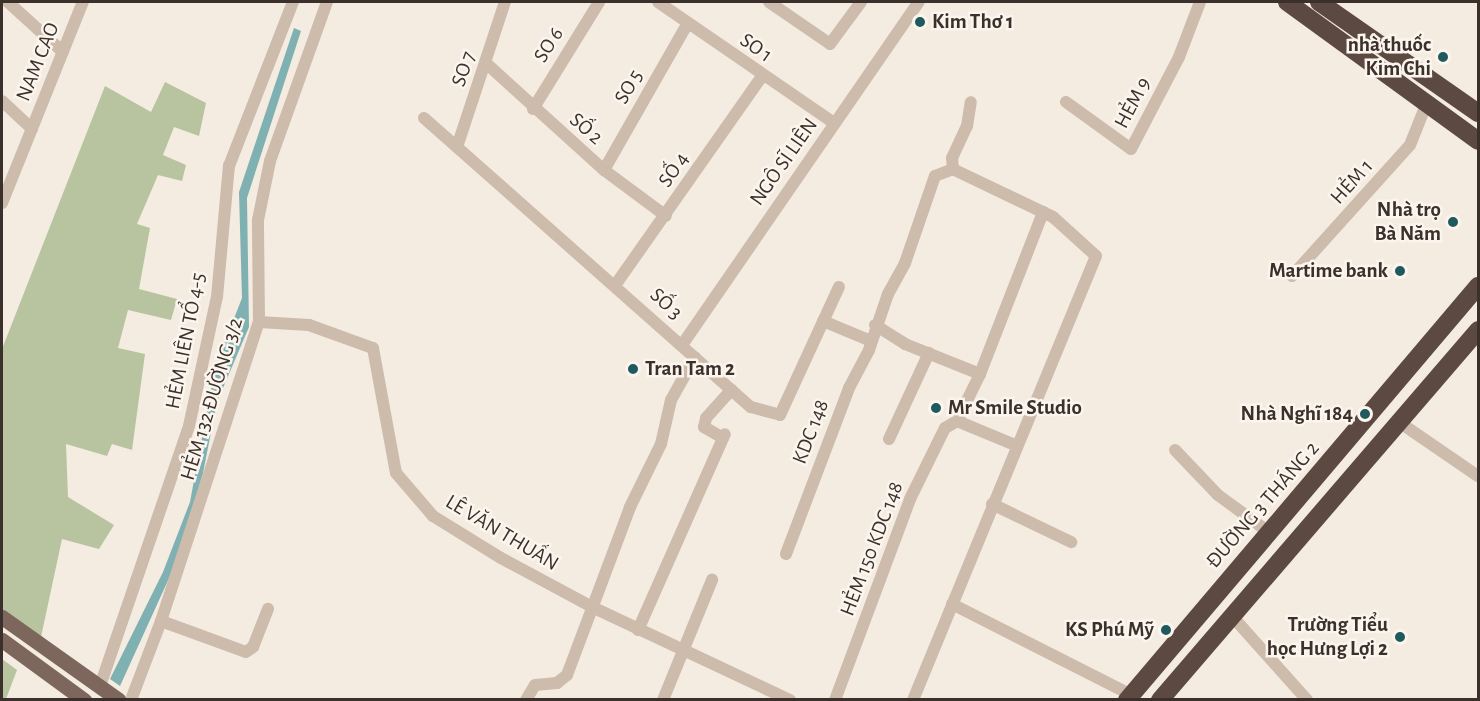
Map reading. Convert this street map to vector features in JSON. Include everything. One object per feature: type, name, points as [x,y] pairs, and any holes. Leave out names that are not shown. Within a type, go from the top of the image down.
[{"type":"highway","points":[[1287,2],[1426,105],[1479,141]]},
{"type":"highway","points":[[1318,2],[1479,113]]},
{"type":"highway","name":"ĐƯỜNG 3 THÁNG 2","points":[[1129,697],[1479,286]]},
{"type":"highway","points":[[1160,699],[1479,330]]},
{"type":"highway","points":[[1210,601],[1232,616]]},
{"type":"highway","points":[[1177,641],[1197,657]]},
{"type":"main road","points":[[2,617],[97,693],[119,699]]},
{"type":"main road","points":[[2,640],[84,699]]},
{"type":"street","points":[[8,2],[63,52]]},
{"type":"street","name":"NAM CAO","points":[[2,203],[83,2]]},
{"type":"street","name":"HẺM LIÊN TỔ 4-5","points":[[97,693],[189,426],[218,297],[229,166],[293,2]]},
{"type":"street","name":"HẺM 132 ĐƯỜNG 3/2","points":[[131,699],[161,621],[259,322],[258,220],[270,161],[327,2]]},
{"type":"street","name":"SO 7","points":[[457,147],[487,63],[505,2]]},
{"type":"street","name":"SO 6","points":[[533,109],[599,2]]},
{"type":"street","name":"SO 1","points":[[658,2],[762,76],[834,123]]},
{"type":"street","points":[[769,2],[830,44],[861,2]]},
{"type":"street","name":"NGÔ SĨ LIÊN","points":[[682,345],[919,2]]},
{"type":"street","name":"HẺM 9","points":[[1066,102],[1131,149],[1179,57],[1200,2]]},
{"type":"street","name":"SO 5","points":[[604,170],[688,23]]},
{"type":"street","name":"SỐ 2","points":[[487,63],[533,109],[604,170],[666,216]]},
{"type":"street","name":"SỐ 4","points":[[615,284],[666,216],[762,76]]},
{"type":"street","points":[[2,101],[32,129]]},
{"type":"street","points":[[914,699],[1015,446],[1096,256],[1043,212],[953,169],[952,158],[969,119],[971,102]]},
{"type":"street","name":"HẺM 1","points":[[1292,276],[1403,153],[1426,105]]},
{"type":"street","name":"SỐ 3","points":[[424,118],[615,284],[751,407],[780,415],[839,287]]},
{"type":"street","name":"KDC 148","points":[[786,554],[849,388],[871,341],[875,325],[905,263],[935,176],[953,169]]},
{"type":"street","points":[[1015,446],[957,421],[980,374],[1043,212]]},
{"type":"street","points":[[823,321],[871,341]]},
{"type":"street","name":"LÊ VĂN THUẤN","points":[[259,322],[309,325],[373,348],[396,473],[434,516],[501,558],[592,607],[681,652],[789,699]]},
{"type":"street","points":[[875,325],[929,353],[980,374]]},
{"type":"street","points":[[889,439],[929,353]]},
{"type":"street","points":[[526,699],[535,685],[557,683],[567,675],[630,507],[661,444],[671,400],[696,357]]},
{"type":"street","points":[[638,630],[724,436],[704,427],[706,418],[731,390]]},
{"type":"street","name":"HẺM 150 KDC 148","points":[[836,699],[910,499],[945,428],[957,421]]},
{"type":"street","points":[[1399,422],[1479,476]]},
{"type":"street","points":[[1175,450],[1218,495],[1270,533]]},
{"type":"street","points":[[992,504],[1071,542]]},
{"type":"street","points":[[663,699],[712,580]]},
{"type":"street","points":[[952,604],[1129,697]]},
{"type":"street","points":[[161,621],[246,652],[253,647],[268,609]]},
{"type":"street","points":[[1232,616],[1307,699]]},
{"type":"green space","points":[[165,82],[206,103],[199,136],[174,127],[163,155],[186,165],[182,181],[158,175],[137,224],[150,228],[139,289],[177,299],[171,320],[128,310],[118,348],[145,354],[132,450],[112,444],[107,456],[66,444],[68,497],[114,525],[99,549],[62,539],[41,637],[2,611],[2,349],[105,86],[151,112]]},
{"type":"green space","points":[[2,659],[17,670],[6,699],[2,699]]},
{"type":"water","points":[[294,28],[301,31],[247,198],[249,327],[217,402],[203,473],[180,554],[120,686],[110,679],[163,572],[190,502],[215,367],[242,298],[239,192]]},
{"type":"place","name":"Kim Thơ 1","points":[[920,22]]},
{"type":"place","name":"nhà thuốc Kim Chi","points":[[1443,57]]},
{"type":"place","name":"Nhà trọ Bà Năm","points":[[1453,222]]},
{"type":"place","name":"Martime bank","points":[[1400,271]]},
{"type":"place","name":"Tran Tam 2","points":[[633,369]]},
{"type":"place","name":"Mr Smile Studio","points":[[936,408]]},
{"type":"place","name":"Nhà Nghĩ 184","points":[[1365,414]]},
{"type":"place","name":"KS Phú Mỹ","points":[[1166,630]]},
{"type":"place","name":"Trường Tiểu học Hưng Lợi 2","points":[[1400,637]]}]
